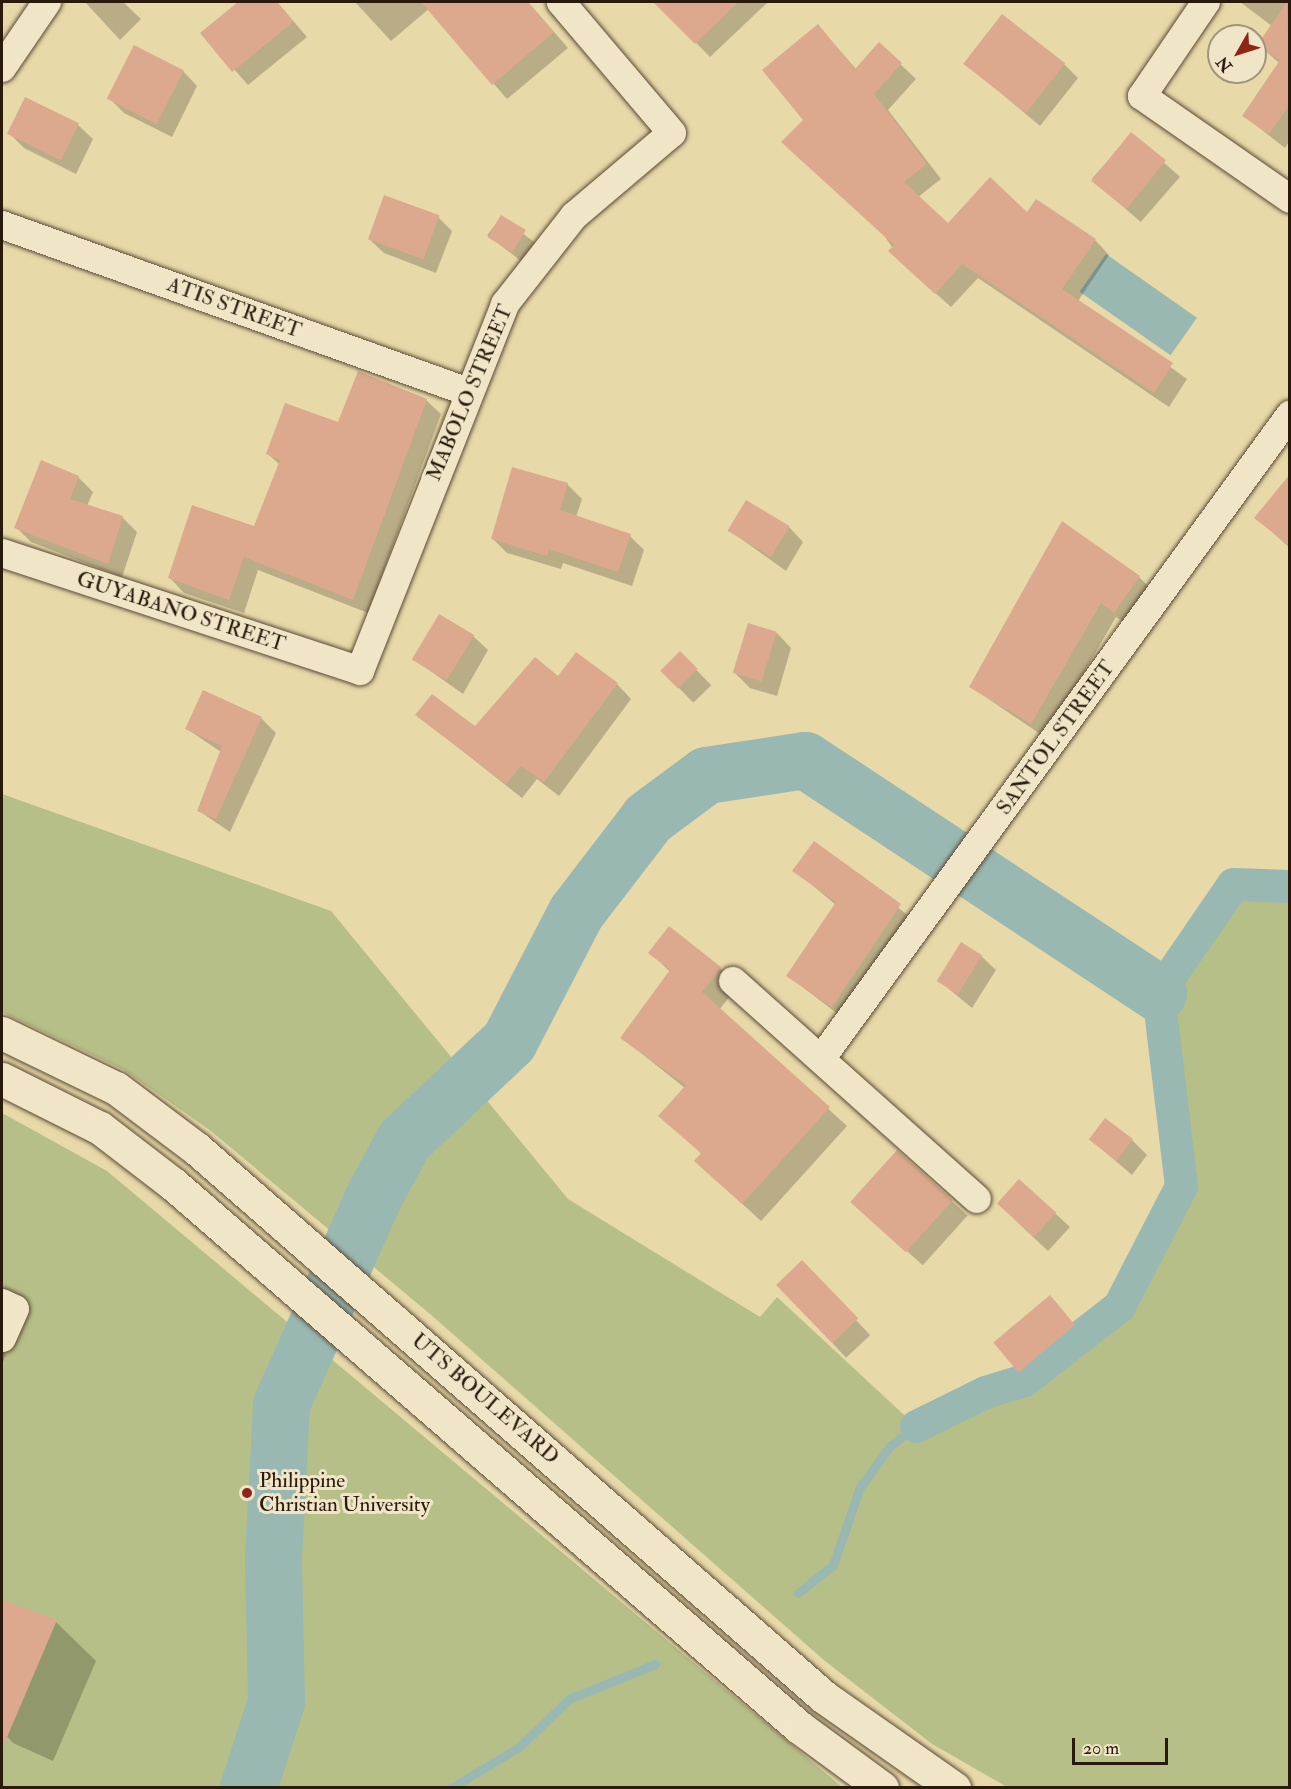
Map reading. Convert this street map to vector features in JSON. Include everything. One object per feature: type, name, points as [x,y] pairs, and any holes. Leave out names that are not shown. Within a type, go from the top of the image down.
[{"type":"main road","name":"UTS BOULEVARD","points":[[2,1033],[116,1088],[197,1149],[824,1697],[954,1788]]},
{"type":"main road","name":"UTS BOULEVARD","points":[[2,1079],[100,1128],[385,1367],[799,1727],[882,1788]]},
{"type":"street","points":[[2,68],[47,2]]},
{"type":"street","name":"MABOLO STREET","points":[[360,670],[466,391],[505,304],[574,216],[672,133],[561,2]]},
{"type":"street","points":[[1206,2],[1142,96],[1290,199]]},
{"type":"street","name":"ATIS STREET","points":[[2,225],[466,391]]},
{"type":"street","name":"SANTOL STREET","points":[[821,1059],[995,824],[1290,415]]},
{"type":"street","name":"GUYABANO STREET","points":[[2,553],[360,670]]},
{"type":"street","points":[[733,981],[977,1199]]},
{"type":"street","points":[[2,1303],[15,1309],[2,1338]]},
{"type":"green space","points":[[2,794],[331,911],[568,1199],[760,1317],[777,1297],[916,1426],[985,1392],[1024,1380],[1119,1305],[1181,1186],[1158,993],[1233,884],[1289,886],[1289,1787],[1007,1787],[932,1744],[825,1661],[430,1314],[211,1131],[124,1070],[2,1012]]},
{"type":"green space","name":"Philippine Christian University","points":[[2,1113],[107,1171],[842,1787],[2,1787]]},
{"type":"water","points":[[1106,254],[1197,318],[1171,355],[1080,292]]},
{"type":"building","points":[[238,2],[277,2],[293,22],[232,72],[200,33]]},
{"type":"building","points":[[421,2],[528,2],[554,32],[492,85]]},
{"type":"building","points":[[653,2],[738,2],[695,44]]},
{"type":"building","points":[[1287,2],[1290,104],[1269,134],[1242,116],[1264,84],[1267,84],[1267,79],[1280,60],[1267,52],[1267,31]]},
{"type":"building","points":[[1002,14],[1065,63],[1026,113],[963,64]]},
{"type":"building","points":[[818,24],[855,69],[879,42],[902,63],[874,94],[927,164],[904,182],[948,223],[990,177],[1027,212],[1036,199],[1096,239],[1062,289],[1173,363],[1154,393],[962,264],[935,294],[888,251],[894,245],[781,142],[803,120],[762,70]]},
{"type":"building","points":[[134,45],[184,70],[157,124],[107,98]]},
{"type":"building","points":[[25,97],[79,123],[61,160],[7,134]]},
{"type":"building","points":[[1131,132],[1166,160],[1126,209],[1091,181]]},
{"type":"building","points":[[384,195],[439,215],[423,259],[368,239]]},
{"type":"building","points":[[501,215],[526,230],[512,252],[488,237]]},
{"type":"building","points":[[358,371],[427,399],[353,600],[244,557],[229,600],[168,578],[192,505],[254,526],[280,460],[266,454],[285,403],[338,422]]},
{"type":"building","points":[[41,460],[79,476],[70,499],[123,516],[108,564],[14,528]]},
{"type":"building","points":[[512,467],[568,483],[560,510],[631,534],[618,572],[549,549],[547,556],[491,539]]},
{"type":"building","points":[[1290,474],[1290,546],[1254,518]]},
{"type":"building","points":[[746,500],[790,526],[771,557],[727,531]]},
{"type":"building","points":[[1062,521],[1140,576],[1114,613],[1101,603],[1031,724],[969,687]]},
{"type":"building","points":[[439,614],[474,635],[447,681],[412,659]]},
{"type":"building","points":[[748,623],[777,632],[761,681],[733,673]]},
{"type":"building","points":[[680,651],[698,669],[678,688],[660,671]]},
{"type":"building","points":[[576,652],[618,683],[544,782],[521,766],[506,784],[415,715],[432,694],[475,726],[535,657],[558,676]]},
{"type":"building","points":[[203,690],[262,717],[216,819],[197,811],[222,746],[185,729]]},
{"type":"building","points":[[814,841],[901,904],[832,1007],[786,976],[836,902],[792,871]]},
{"type":"building","points":[[669,926],[721,967],[702,992],[830,1107],[742,1204],[694,1161],[701,1153],[658,1116],[686,1085],[620,1038],[670,970],[648,953]]},
{"type":"building","points":[[961,942],[982,955],[958,994],[937,981]]},
{"type":"building","points":[[1105,1118],[1133,1139],[1117,1161],[1089,1140]]},
{"type":"building","points":[[897,1150],[953,1200],[906,1252],[850,1202]]},
{"type":"building","points":[[1019,1179],[1056,1212],[1034,1237],[997,1204]]},
{"type":"building","points":[[802,1260],[858,1318],[832,1343],[776,1285]]},
{"type":"building","points":[[1050,1295],[1075,1325],[1018,1372],[993,1343]]},
{"type":"building","points":[[2,1600],[57,1620],[2,1749]]},
{"type":"waterway","points":[[248,1788],[276,1702],[273,1558],[281,1404],[373,1197],[404,1140],[509,1041],[576,912],[648,818],[706,775],[805,760],[1158,993]]},
{"type":"waterway","points":[[916,1426],[985,1392],[1024,1380],[1119,1306],[1181,1186],[1158,993],[1233,884],[1290,886]]},
{"type":"waterway","points":[[798,1593],[833,1565],[860,1487],[891,1445],[916,1426]]},
{"type":"waterway","points":[[451,1788],[519,1747],[569,1699],[655,1664]]},
{"type":"place","name":"Philippine Christian University","points":[[247,1493]]}]
